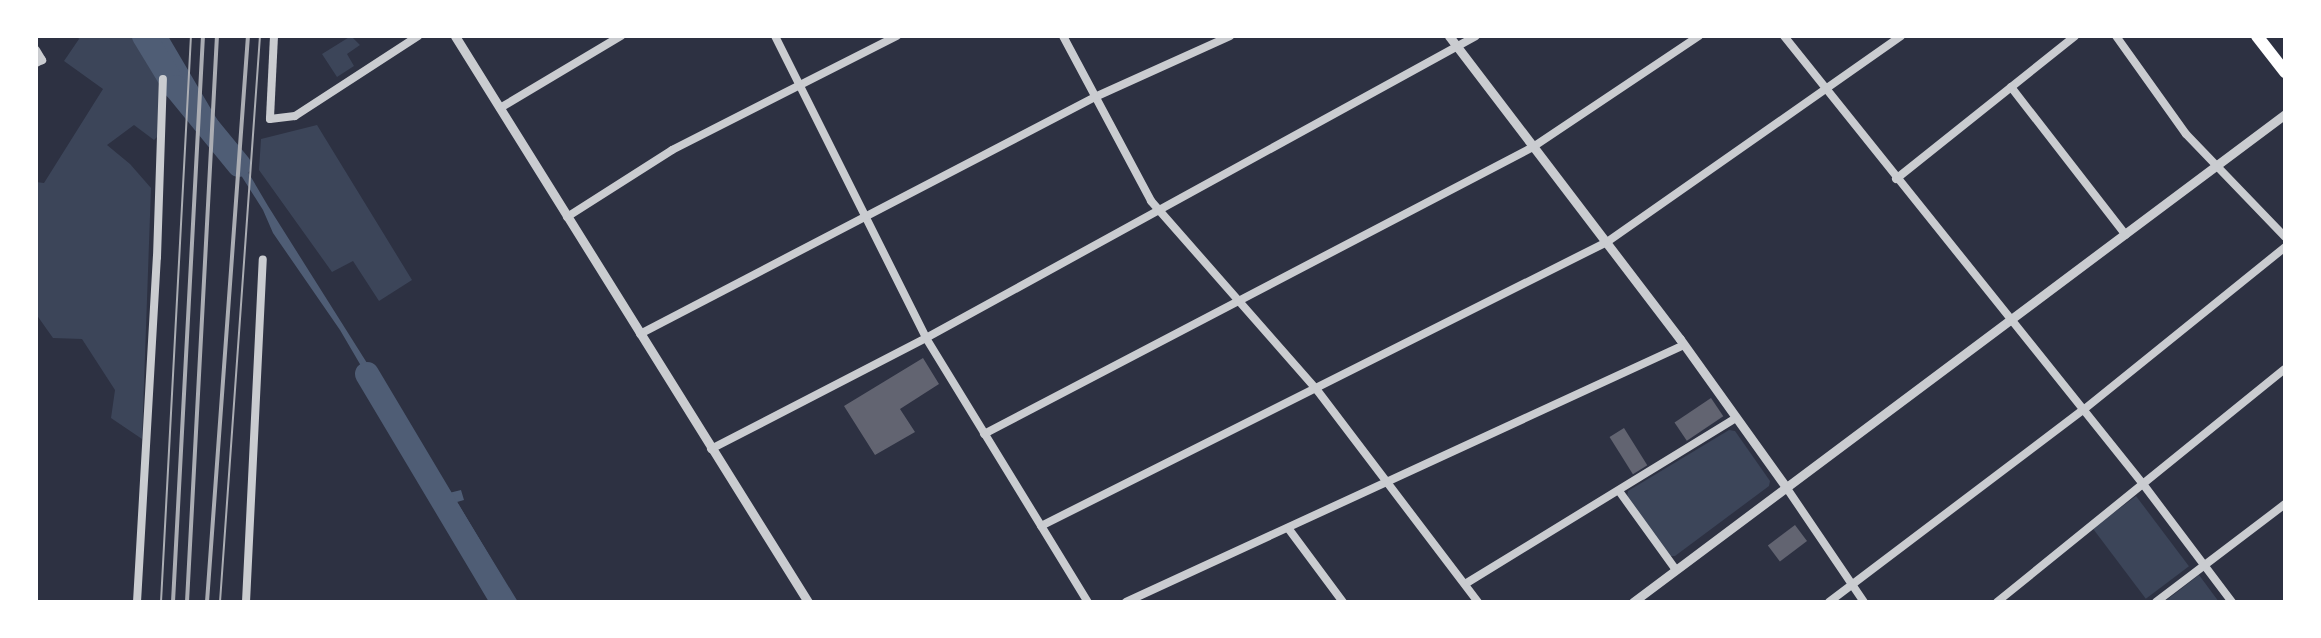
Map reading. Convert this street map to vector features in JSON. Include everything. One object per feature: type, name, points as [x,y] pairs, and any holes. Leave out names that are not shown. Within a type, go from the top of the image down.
[{"type":"main road","points":[[2257,36],[2285,72]]},
{"type":"street","points":[[274,36],[270,119],[295,116],[418,36]]},
{"type":"street","points":[[455,36],[808,602]]},
{"type":"street","points":[[500,108],[621,36]]},
{"type":"street","points":[[775,36],[802,84],[926,338],[1088,602]]},
{"type":"street","points":[[567,217],[672,150],[897,36]]},
{"type":"street","points":[[1063,36],[1158,211],[1317,390],[1478,602]]},
{"type":"street","points":[[640,334],[1095,97],[1230,36]]},
{"type":"street","points":[[1449,36],[1684,345],[1864,602]]},
{"type":"street","points":[[711,449],[926,338],[1476,36]]},
{"type":"street","points":[[984,434],[1533,147],[1699,36]]},
{"type":"street","points":[[1784,36],[2143,484],[2232,602]]},
{"type":"street","points":[[1041,526],[1607,242],[1901,36]]},
{"type":"street","points":[[1896,179],[2075,36]]},
{"type":"street","points":[[2116,36],[2186,134],[2285,237]]},
{"type":"street","points":[[36,50],[42,60],[36,63]]},
{"type":"street","points":[[137,602],[157,257],[163,79]]},
{"type":"street","points":[[2011,87],[2126,235]]},
{"type":"street","points":[[1633,602],[2285,114]]},
{"type":"street","points":[[1829,602],[2082,411],[2285,247]]},
{"type":"street","points":[[246,602],[263,259]]},
{"type":"street","points":[[1126,602],[1684,345]]},
{"type":"street","points":[[1997,602],[2285,369]]},
{"type":"street","points":[[1465,584],[1736,418]]},
{"type":"street","points":[[1619,491],[1676,570]]},
{"type":"street","points":[[2156,602],[2285,504]]},
{"type":"street","points":[[1288,528],[1343,602]]},
{"type":"shaded area","points":[[77,36],[136,36],[168,87],[159,135],[154,140],[134,125],[107,145],[130,164],[151,188],[142,439],[111,418],[115,390],[82,339],[53,338],[36,314],[36,182],[44,183],[103,89],[64,61],[79,39]]},
{"type":"shaded area","points":[[153,36],[168,36],[268,206],[449,493],[461,490],[464,500],[457,502],[518,602],[511,602],[498,584],[385,400],[381,400],[340,330],[273,233],[263,210]]},
{"type":"shaded area","points":[[351,36],[360,45],[347,54],[354,66],[337,77],[322,54]]},
{"type":"shaded area","points":[[317,125],[412,280],[379,301],[353,261],[332,272],[259,170],[261,139]]},
{"type":"shaded area","points":[[1729,430],[1735,431],[1770,481],[1769,486],[1675,556],[1670,556],[1627,498],[1628,491]]},
{"type":"shaded area","points":[[2136,496],[2189,566],[2146,599],[2093,528]]},
{"type":"shaded area","points":[[2199,575],[2219,602],[2164,602]]},
{"type":"building","points":[[923,358],[939,384],[900,409],[915,432],[875,455],[844,406]]},
{"type":"building","points":[[1711,398],[1723,416],[1687,441],[1675,423]]},
{"type":"building","points":[[1624,428],[1647,465],[1633,474],[1610,437]]},
{"type":"building","points":[[1795,525],[1807,541],[1780,561],[1768,545]]},
{"type":"waterway","points":[[144,36],[175,87],[239,165]]},
{"type":"waterway","points":[[367,374],[503,602]]},
{"type":"tram line","points":[[161,602],[191,36]]},
{"type":"tram line","points":[[220,602],[260,36]]},
{"type":"railway","points":[[173,602],[203,36]]},
{"type":"railway","points":[[187,602],[217,36]]},
{"type":"railway","points":[[207,602],[248,36]]}]
